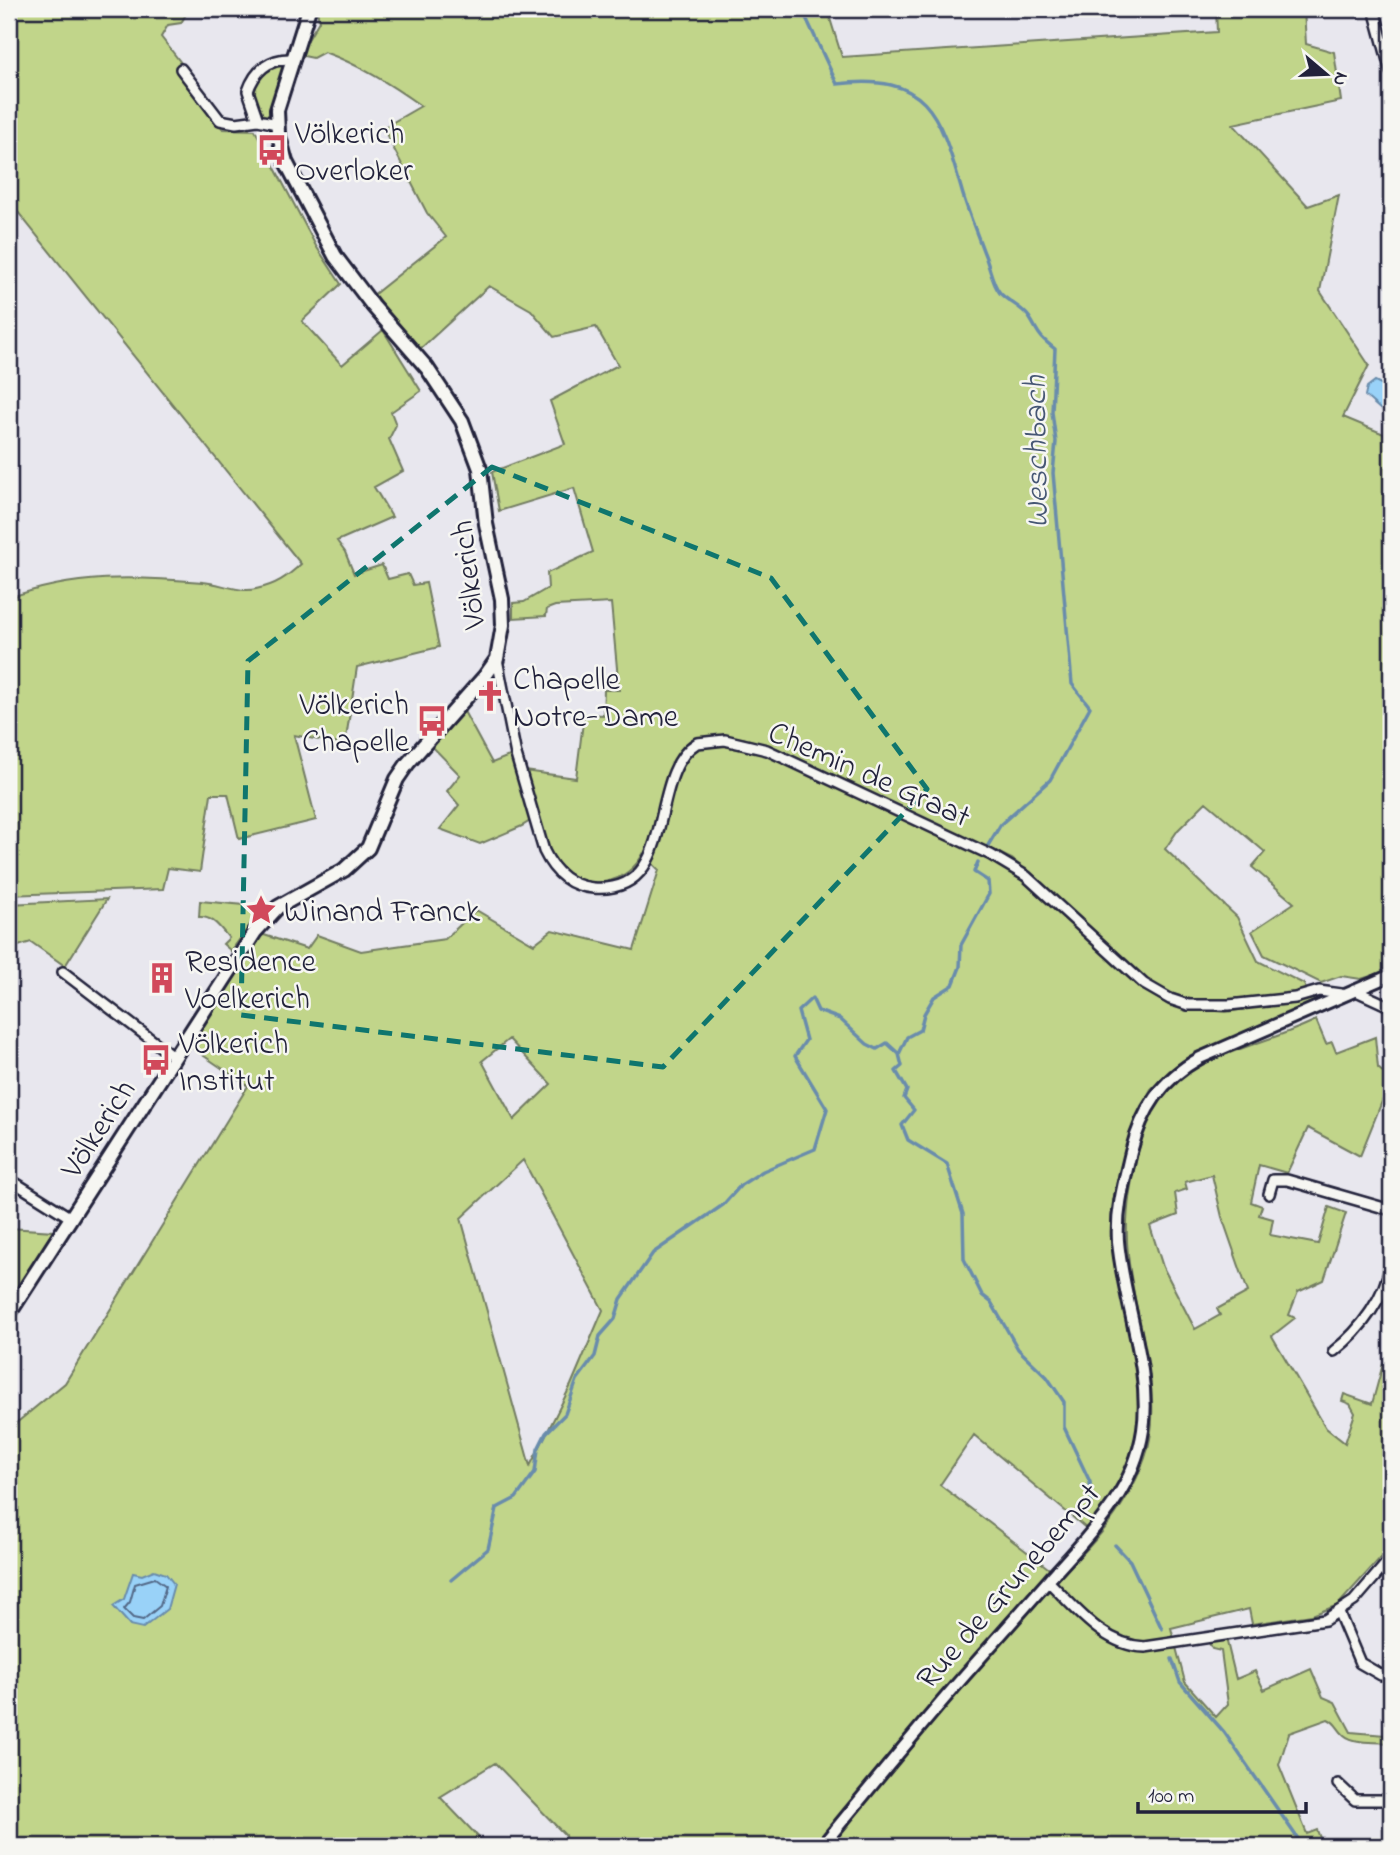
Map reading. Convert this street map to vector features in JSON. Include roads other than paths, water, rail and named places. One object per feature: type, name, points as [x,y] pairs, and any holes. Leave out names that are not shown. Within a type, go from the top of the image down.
[{"type":"main road","name":"Völkerich","points":[[9,1314],[267,918],[293,897],[344,870],[368,848],[397,779],[485,676],[496,659],[503,625],[502,599],[474,448],[462,421],[434,378],[335,256],[286,162],[277,124],[282,88],[309,9]]},
{"type":"street","points":[[1374,9],[1391,72]]},
{"type":"street","points":[[258,120],[248,91],[252,80],[272,62],[292,59]]},
{"type":"street","points":[[181,69],[220,120],[236,123],[258,120],[277,124]]},
{"type":"street","name":"Chemin de Graat","points":[[496,659],[516,755],[544,851],[551,865],[574,884],[602,889],[633,878],[650,857],[675,770],[682,756],[697,743],[736,742],[790,760],[991,855],[1043,888],[1138,978],[1170,999],[1188,1005],[1217,1005],[1275,1001],[1319,991],[1341,994]]},
{"type":"street","points":[[62,972],[174,1057]]},
{"type":"street","name":"Rue de Grunebempt","points":[[822,1846],[920,1726],[1116,1501],[1129,1479],[1143,1430],[1144,1395],[1124,1281],[1118,1220],[1126,1171],[1144,1112],[1163,1084],[1187,1065],[1341,994],[1391,975]]},
{"type":"street","points":[[1354,990],[1390,1005]]},
{"type":"street","name":"Völkerich","points":[[9,1179],[71,1217]]},
{"type":"street","points":[[1269,1194],[1273,1180],[1287,1180],[1391,1210]]},
{"type":"street","points":[[1334,1351],[1356,1331],[1371,1310],[1382,1292],[1391,1262]]},
{"type":"street","points":[[1048,1581],[1106,1635],[1136,1646],[1325,1620],[1339,1613],[1391,1558]]},
{"type":"street","points":[[1339,1613],[1360,1663],[1381,1675]]},
{"type":"street","points":[[1338,1784],[1355,1800],[1391,1800]]},
{"type":"water","points":[[1375,381],[1391,389],[1391,411],[1380,409],[1365,396],[1367,387]]},
{"type":"water","points":[[154,1570],[166,1574],[174,1584],[167,1609],[143,1628],[130,1625],[113,1606],[124,1599],[133,1573],[142,1575]]},
{"type":"waterway","name":"Weschbach","points":[[802,9],[837,84],[867,82],[891,85],[910,92],[924,103],[936,119],[997,289],[1026,313],[1041,337],[1055,349],[1052,412],[1056,442],[1053,473],[1072,684],[1090,707],[1050,780],[1001,824],[987,847]]},
{"type":"waterway","points":[[978,862],[974,872],[988,881],[989,894],[961,945],[960,967],[953,985],[934,997],[924,1014],[920,1030],[907,1037],[899,1054],[902,1066],[896,1071],[907,1090],[904,1098],[914,1110],[902,1125],[908,1140],[947,1164],[963,1214],[964,1259],[982,1295],[991,1302],[1018,1349],[1047,1377],[1064,1402],[1064,1427],[1090,1482],[1092,1502]]},
{"type":"waterway","points":[[451,1580],[488,1549],[497,1508],[516,1498],[535,1472],[538,1449],[546,1433],[565,1414],[577,1380],[595,1356],[600,1336],[615,1319],[621,1299],[653,1253],[723,1205],[741,1185],[763,1171],[815,1149],[827,1109],[795,1056],[806,1040],[798,1011],[812,998],[818,1011],[840,1019],[867,1044],[877,1049],[887,1043],[899,1054]]},
{"type":"waterway","points":[[1115,1545],[1130,1561],[1162,1629]]},
{"type":"waterway","points":[[1172,1659],[1180,1682],[1224,1732],[1303,1846]]},
{"type":"place","name":"Völkerich Overloker","points":[[272,150]]},
{"type":"place","name":"Chapelle Notre-Dame","points":[[490,696]]},
{"type":"place","name":"Völkerich Chapelle","points":[[432,721]]},
{"type":"place","name":"Winand Franck","points":[[261,910]]},
{"type":"place","name":"Residence Voelkerich","points":[[162,978]]},
{"type":"place","name":"Völkerich Institut","points":[[156,1060]]}]
